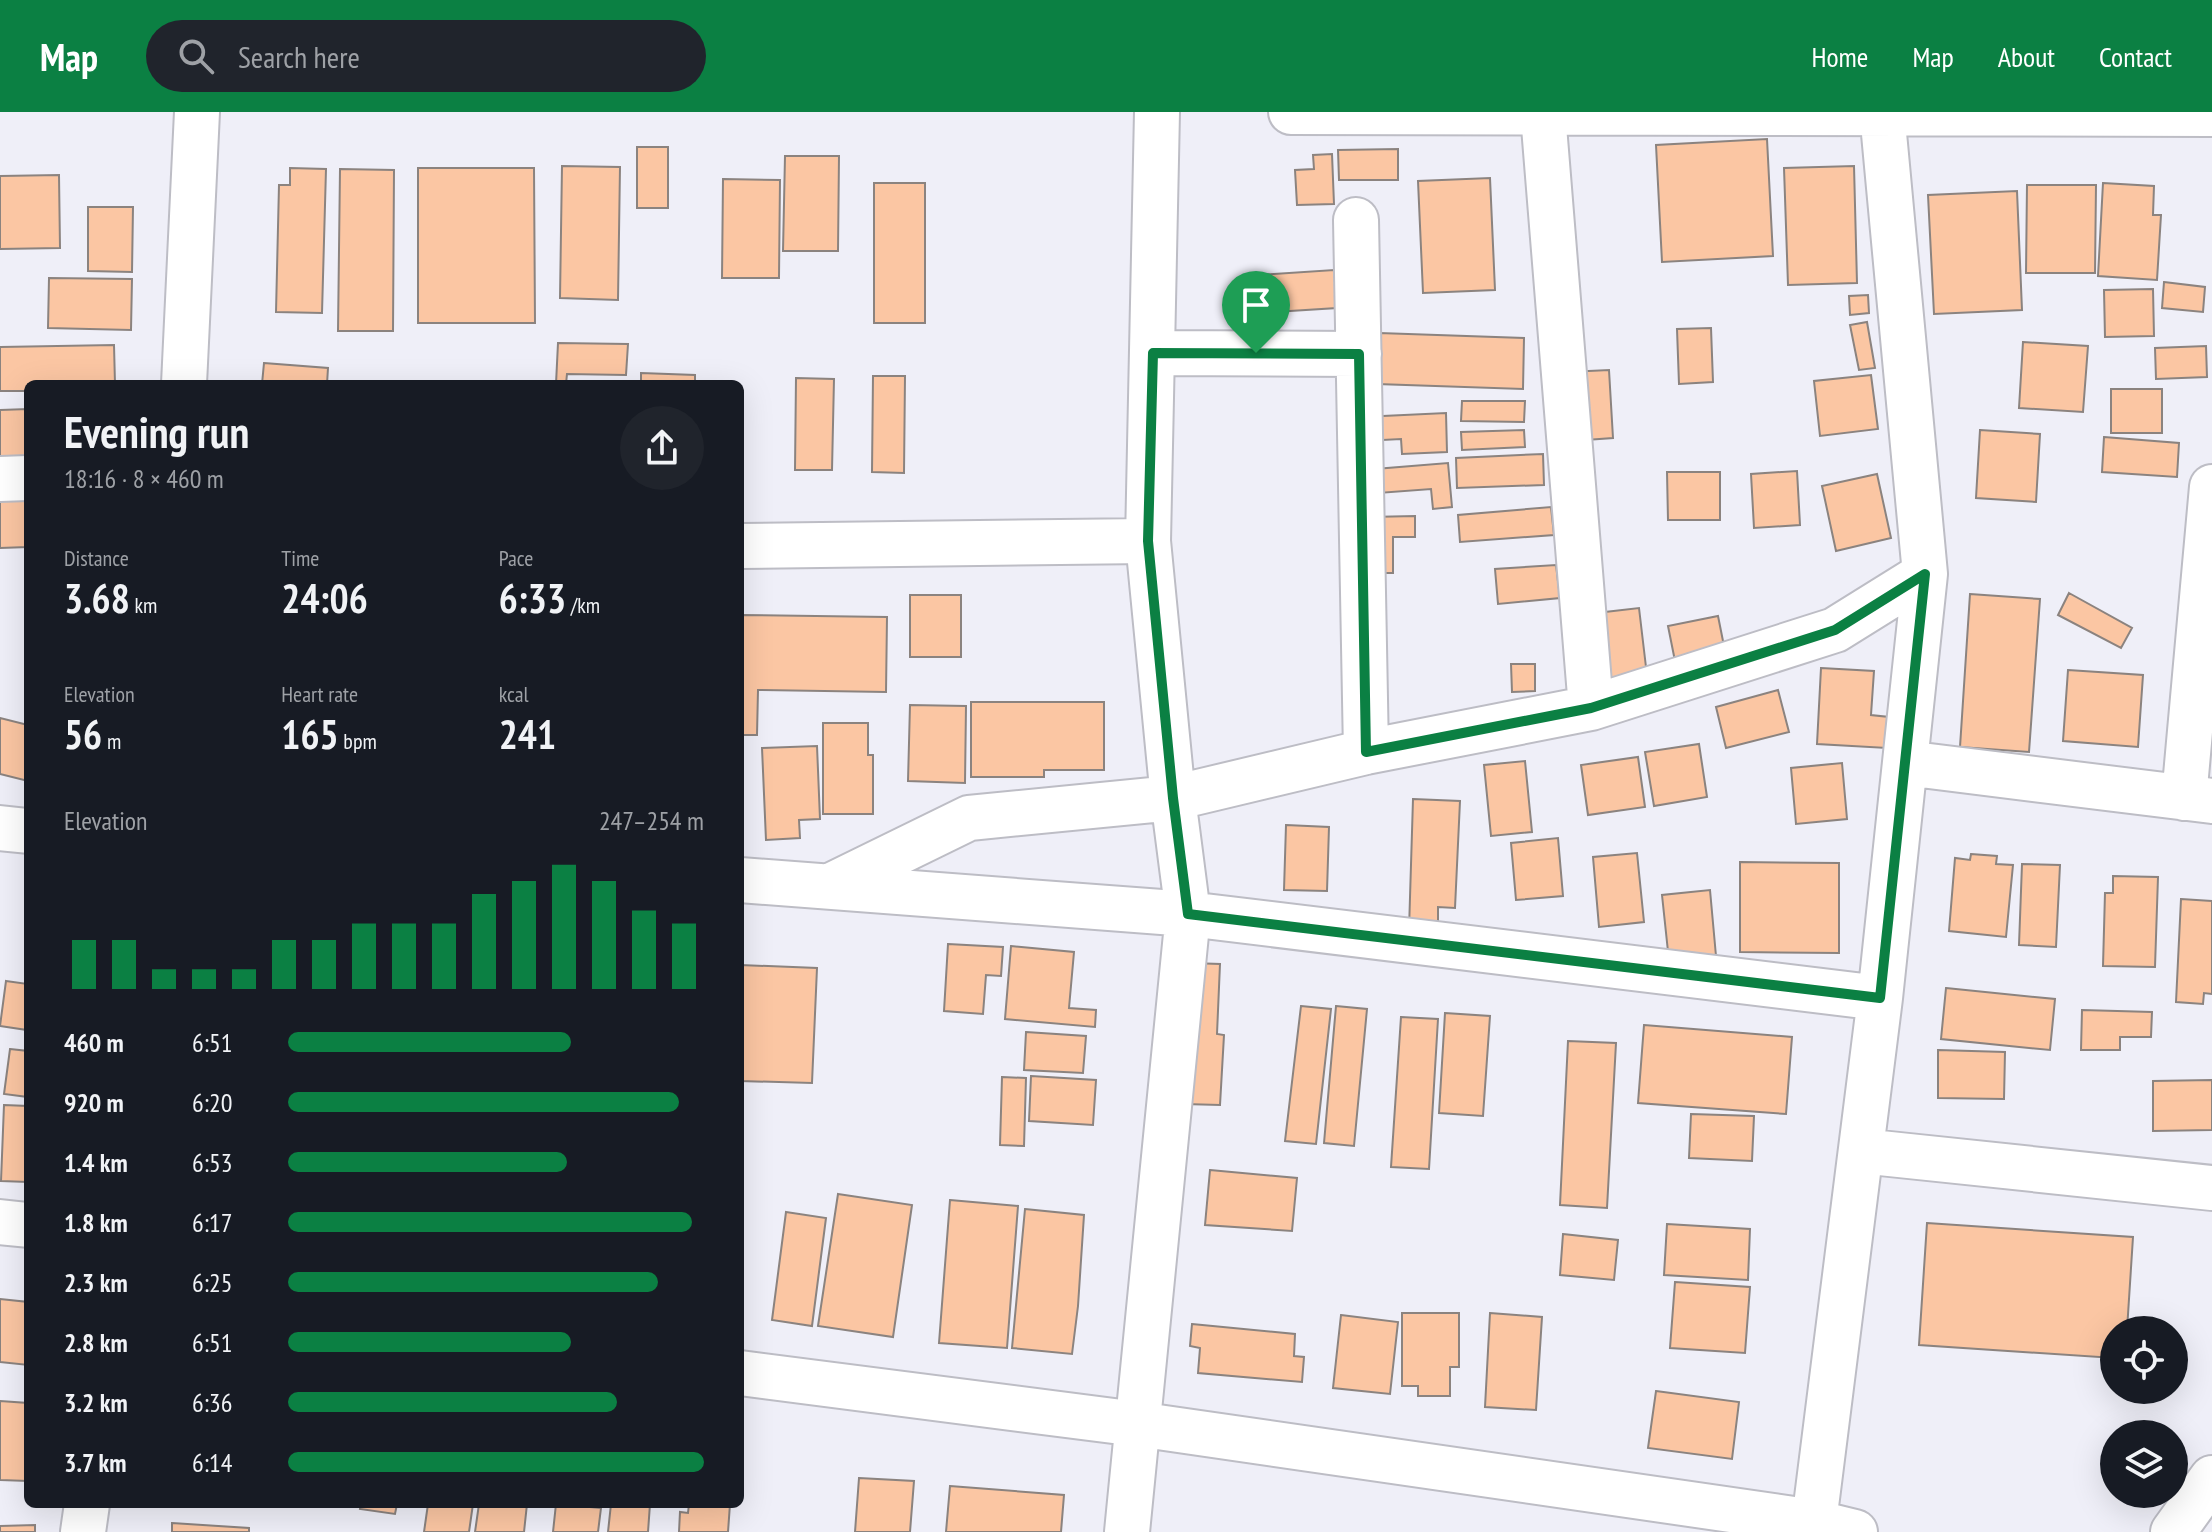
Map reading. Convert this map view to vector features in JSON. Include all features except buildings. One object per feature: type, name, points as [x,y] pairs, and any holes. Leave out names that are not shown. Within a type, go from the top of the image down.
[{"type":"street","points":[[184,380],[197,112]]},
{"type":"street","points":[[1127,1532],[1188,914],[1173,798],[1148,541],[1157,112]]},
{"type":"street","points":[[1291,112],[2212,114]]},
{"type":"street","points":[[744,1374],[1137,1424],[1835,1527],[1861,1151],[1925,574],[1882,113]]},
{"type":"street","points":[[1543,114],[1591,708]]},
{"type":"street","points":[[1356,220],[1366,752]]},
{"type":"street","points":[[1153,353],[1359,354]]},
{"type":"street","points":[[0,479],[24,478]]},
{"type":"street","points":[[1905,763],[2198,800],[2212,489]]},
{"type":"street","points":[[744,546],[1148,541]]},
{"type":"street","points":[[830,886],[969,818],[1173,798],[1366,752],[1591,708],[1835,630],[1925,574]]},
{"type":"street","points":[[0,828],[24,831]]},
{"type":"street","points":[[744,880],[1188,914],[1880,998]]},
{"type":"street","points":[[1861,1151],[2212,1188]]},
{"type":"street","points":[[0,1222],[24,1225]]},
{"type":"street","points":[[2173,1532],[2212,1478]]},
{"type":"street","points":[[83,1532],[86,1508]]},
{"type":"route","points":[[1153,353],[1256,353],[1359,354],[1366,752],[1591,708],[1835,630],[1925,574],[1880,998],[1188,914],[1173,798],[1148,541],[1153,353]]}]
